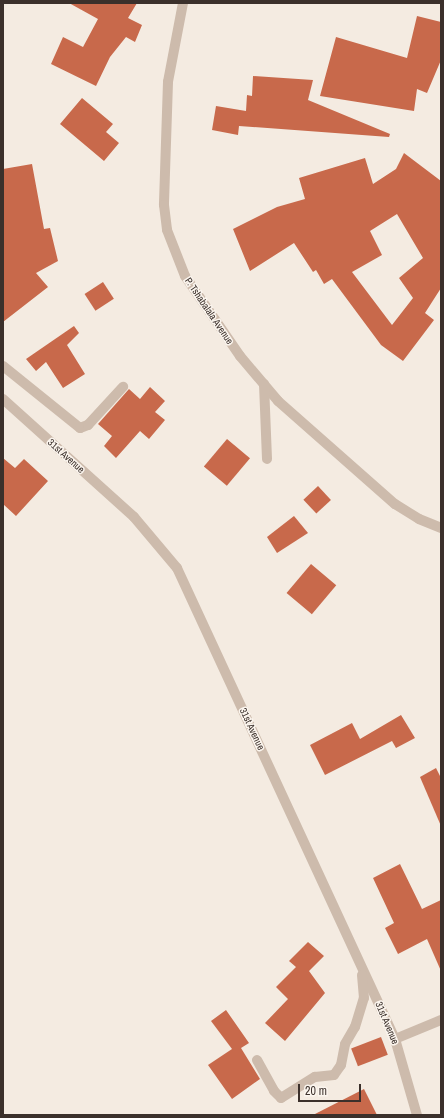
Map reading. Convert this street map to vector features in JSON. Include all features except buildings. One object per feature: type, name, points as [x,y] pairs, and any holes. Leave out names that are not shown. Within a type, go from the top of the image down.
[{"type":"street","name":"P. Tshabalala Avenue","points":[[184,3],[168,82],[164,205],[167,230],[179,264],[198,298],[264,384],[310,432],[365,480],[419,519],[441,528]]},
{"type":"street","points":[[3,366],[80,428],[88,425],[123,387]]},
{"type":"street","points":[[264,384],[267,459]]},
{"type":"street","name":"31st Avenue","points":[[3,399],[134,517],[176,568],[394,1039],[417,1115]]},
{"type":"street","points":[[257,1060],[274,1091],[281,1098],[315,1077],[334,1075],[341,1065],[345,1044],[355,1027],[364,998],[361,967]]},
{"type":"street","points":[[394,1039],[441,1020]]}]
